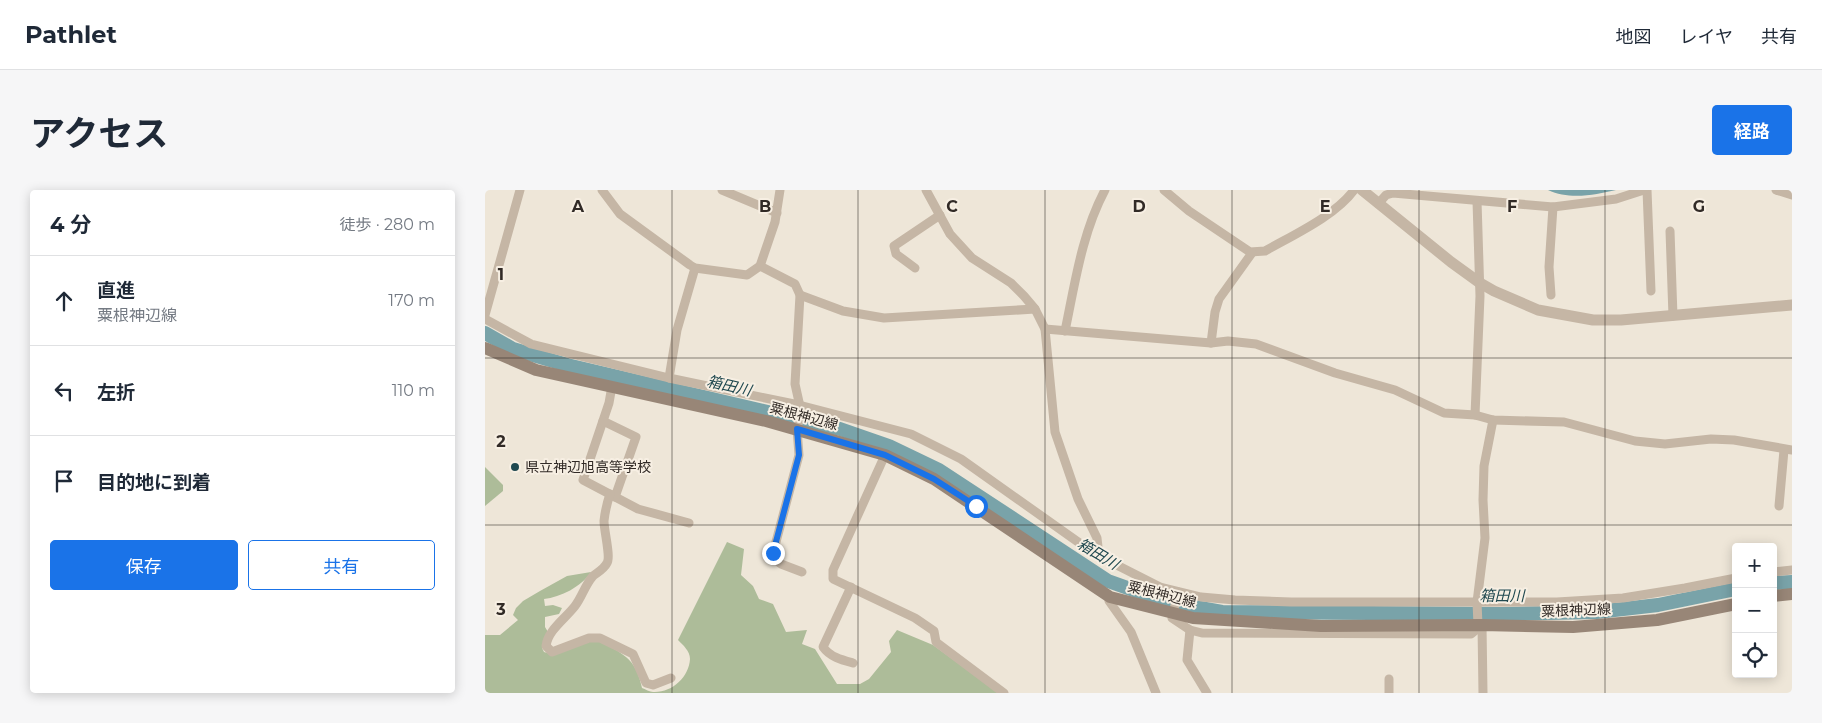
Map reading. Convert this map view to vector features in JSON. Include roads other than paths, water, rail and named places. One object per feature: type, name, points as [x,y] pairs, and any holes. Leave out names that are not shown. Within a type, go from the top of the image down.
[{"type":"main road","name":"粟根神辺線","points":[[485,348],[536,370],[797,428],[885,455],[934,479],[1110,597],[1193,618],[1321,626],[1573,626],[1657,620],[1732,605]]},
{"type":"main road","points":[[1777,596],[1792,594]]},
{"type":"street","points":[[485,315],[520,190]]},
{"type":"street","points":[[602,190],[619,214],[695,268],[747,274],[760,266],[777,213],[780,190]]},
{"type":"street","points":[[722,190],[777,213]]},
{"type":"street","points":[[927,190],[950,234],[972,258],[1011,284],[1024,296],[1035,310],[1045,329],[1055,432],[1078,499],[1097,538],[1098,547],[1095,554]]},
{"type":"street","points":[[1065,331],[1077,270],[1093,212],[1105,190]]},
{"type":"street","points":[[1164,190],[1189,211],[1251,253],[1265,252],[1335,210],[1347,200],[1354,190]]},
{"type":"street","points":[[1362,190],[1480,283],[1539,310],[1593,320],[1621,320],[1792,305]]},
{"type":"street","points":[[1378,204],[1386,195],[1393,193],[1553,208],[1616,199],[1646,190],[1651,291]]},
{"type":"street","points":[[1776,190],[1792,195]]},
{"type":"street","points":[[1475,415],[1480,283],[1477,202]]},
{"type":"street","points":[[1551,296],[1549,267],[1553,208]]},
{"type":"street","points":[[915,268],[896,254],[894,246],[939,215]]},
{"type":"street","points":[[1670,231],[1673,316]]},
{"type":"street","points":[[1211,343],[1215,312],[1219,299],[1251,253]]},
{"type":"street","points":[[760,266],[795,284],[800,295],[795,384],[800,408],[797,428],[799,455],[772,557],[781,564],[802,572]]},
{"type":"street","points":[[669,378],[677,330],[695,268]]},
{"type":"street","points":[[800,295],[843,311],[884,318],[1035,310]]},
{"type":"street","points":[[485,319],[531,344],[911,434],[961,459],[1095,554],[1160,587],[1201,597],[1244,600],[1557,602],[1623,598],[1732,579]]},
{"type":"street","points":[[1045,329],[1211,343],[1228,341],[1256,344],[1335,373],[1395,390],[1444,413],[1475,415],[1493,420],[1564,422],[1635,441],[1665,444],[1711,439],[1733,440],[1788,450],[1781,482],[1779,506]]},
{"type":"street","points":[[612,386],[603,421],[583,480],[638,509],[689,522]]},
{"type":"street","points":[[1483,693],[1477,602],[1485,538],[1484,466],[1493,420]]},
{"type":"street","points":[[603,421],[636,437],[604,521],[609,560],[606,566],[593,576],[576,605],[548,636],[545,646],[552,652],[589,638],[600,638],[633,654],[646,683],[653,685],[671,678]]},
{"type":"street","points":[[885,455],[833,570],[833,579],[915,618],[934,632],[936,642],[1004,693]]},
{"type":"street","points":[[1781,482],[1792,482]]},
{"type":"street","points":[[1777,572],[1792,570]]},
{"type":"street","points":[[851,587],[823,647],[827,653],[838,659],[853,663]]},
{"type":"street","points":[[1178,592],[1172,618],[1190,630],[1202,633],[1471,634],[1480,625]]},
{"type":"street","points":[[1110,597],[1109,600],[1131,632],[1156,693]]},
{"type":"street","points":[[1190,630],[1187,660],[1207,693]]},
{"type":"street","points":[[1389,679],[1389,693]]},
{"type":"water","points":[[1548,190],[1616,190],[1573,196]]},
{"type":"waterway","name":"箱田川","points":[[485,333],[513,349],[567,365],[840,429],[889,446],[939,470],[1108,581],[1167,602],[1222,612],[1503,614],[1597,612],[1658,605],[1732,590]]},
{"type":"waterway","name":"箱田川","points":[[1777,583],[1792,582]]},
{"type":"place","name":"県立神辺旭高等学校","points":[[515,467]]}]
